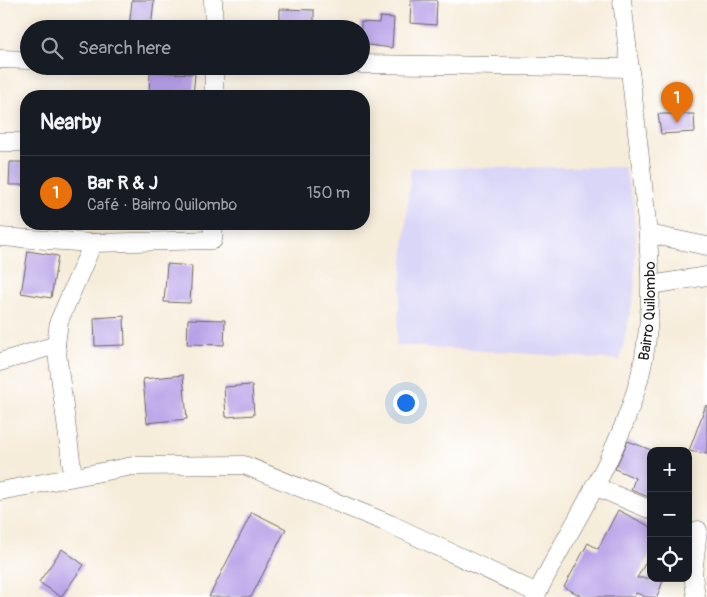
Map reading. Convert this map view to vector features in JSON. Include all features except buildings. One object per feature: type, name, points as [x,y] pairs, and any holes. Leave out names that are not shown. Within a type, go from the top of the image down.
[{"type":"street","points":[[213,0],[214,20]]},
{"type":"street","name":"Bairro Quilombo","points":[[536,595],[594,486],[625,422],[646,351],[651,285],[649,234],[622,0]]},
{"type":"street","points":[[0,59],[20,60]]},
{"type":"street","points":[[370,64],[630,68]]},
{"type":"street","points":[[214,75],[214,90]]},
{"type":"street","points":[[0,142],[20,142]]},
{"type":"street","points":[[0,237],[93,243],[213,240],[213,230]]},
{"type":"street","points":[[649,234],[707,246]]},
{"type":"street","points":[[73,476],[56,345],[58,321],[93,243]]},
{"type":"street","points":[[651,285],[707,276]]},
{"type":"street","points":[[0,362],[56,345]]},
{"type":"street","points":[[0,491],[133,466],[244,465],[390,524],[536,595]]},
{"type":"street","points":[[594,486],[647,508]]},
{"type":"street","points":[[696,597],[693,574],[698,529]]},
{"type":"shaded area","points":[[624,167],[634,206],[636,236],[634,295],[620,360],[396,345],[411,168]]},
{"type":"place","name":"Bar R & J","points":[[677,123]]}]
